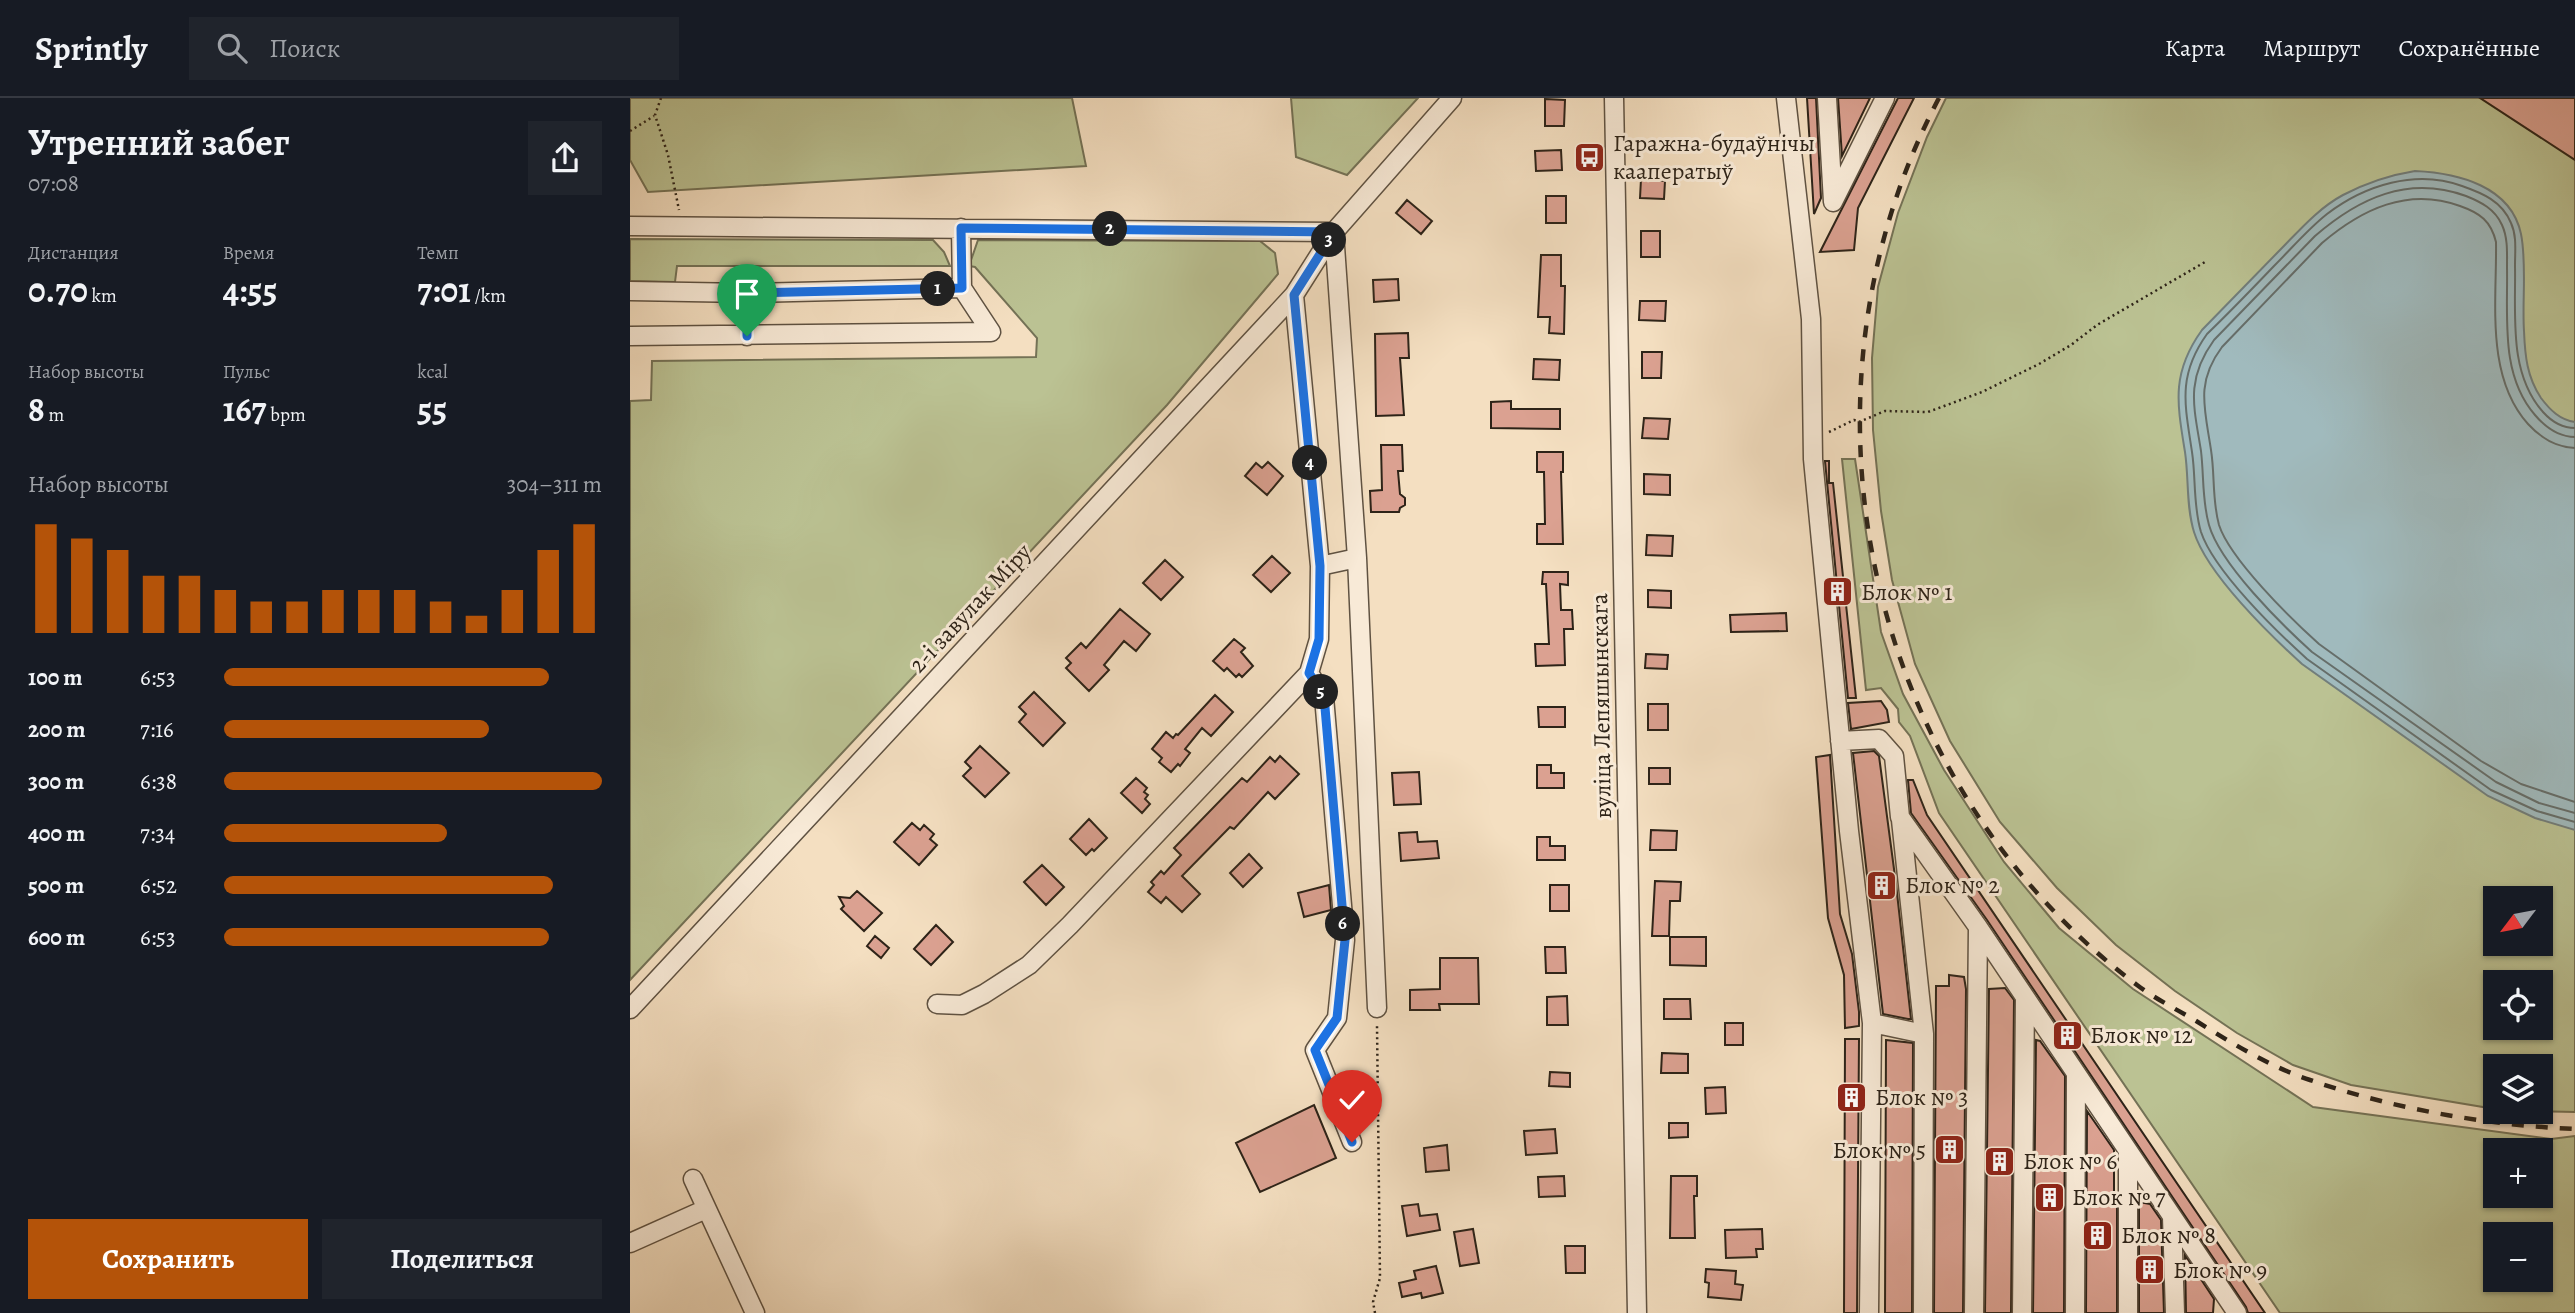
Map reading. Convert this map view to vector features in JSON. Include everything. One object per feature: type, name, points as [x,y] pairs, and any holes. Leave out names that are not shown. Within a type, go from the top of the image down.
[{"type":"street","name":"2-і завулак Міру","points":[[630,1009],[1294,295],[1334,232],[1452,98]]},
{"type":"street","name":"вуліца Лепяшынскага","points":[[1614,98],[1637,1313]]},
{"type":"street","points":[[1786,98],[1811,319],[1813,440],[1840,741],[1872,1023],[1869,1313]]},
{"type":"street","points":[[1827,98],[1833,202],[1885,98]]},
{"type":"street","points":[[1873,98],[1874,120]]},
{"type":"street","points":[[630,226],[1334,232],[1357,558],[1377,1008]]},
{"type":"street","points":[[630,337],[991,332],[962,288],[961,228]]},
{"type":"street","points":[[630,291],[747,293],[962,288]]},
{"type":"street","points":[[747,293],[747,336]]},
{"type":"street","points":[[937,1004],[962,1005],[1029,965],[1309,673],[1319,639],[1320,566],[1294,295]]},
{"type":"street","points":[[1320,566],[1357,558]]},
{"type":"street","points":[[1309,673],[1324,696],[1345,940],[1337,1018],[1315,1050],[1352,1142]]},
{"type":"street","points":[[1840,741],[1879,739],[1894,756],[1924,1034],[1923,1313]]},
{"type":"street","points":[[1900,817],[1978,927],[2237,1313]]},
{"type":"street","points":[[1974,1313],[1978,927]]},
{"type":"street","points":[[1345,940],[1374,937]]},
{"type":"street","points":[[2022,1313],[2025,997]]},
{"type":"street","points":[[1872,1023],[1924,1034]]},
{"type":"street","points":[[2075,1313],[2076,1073]]},
{"type":"street","points":[[2128,1151],[2128,1313]]},
{"type":"street","points":[[693,1179],[755,1313]]},
{"type":"street","points":[[630,1243],[706,1209]]},
{"type":"street","points":[[2172,1217],[2175,1313]]},
{"type":"street","points":[[2223,1313],[2224,1293]]},
{"type":"path","points":[[661,98],[655,115],[668,155],[683,227]]},
{"type":"path","points":[[630,131],[655,115]]},
{"type":"path","points":[[1813,440],[1854,420],[1859,422],[1885,411],[1928,412],[1982,392],[2039,364],[2097,325],[2205,262]]},
{"type":"path","points":[[1375,1313],[1373,1302],[1380,1278],[1377,1008]]},
{"type":"green space","points":[[630,98],[1072,98],[1086,166],[648,192],[630,160]]},
{"type":"green space","points":[[1291,98],[1418,98],[1347,175],[1296,157]]},
{"type":"green space","points":[[1946,98],[2575,98],[2575,1112],[2553,1112],[2553,1054],[2483,1054],[2483,1107],[2351,1085],[2293,1065],[2237,1033],[2175,991],[2116,945],[2057,888],[2000,822],[1950,741],[1915,664],[1892,580],[1881,511],[1873,430],[1872,358],[1878,287],[1898,213],[1927,137]]},
{"type":"green space","points":[[630,239],[933,240],[944,252],[950,266],[677,266],[675,282],[630,281]]},
{"type":"green space","points":[[978,240],[1260,241],[1275,253],[1278,274],[1167,405],[630,980],[630,401],[651,400],[652,361],[1036,357],[1037,338],[975,267],[969,266]]},
{"type":"green space","points":[[1842,459],[1855,459],[1881,632],[1903,694],[1944,770],[2004,862],[2059,928],[2133,989],[2313,1107],[2544,1138],[2483,1138],[2483,1208],[2553,1208],[2553,1139],[2575,1136],[2575,1313],[2280,1313],[1939,813],[1910,736],[1899,722],[1898,709],[1881,688],[1866,690]]},
{"type":"water","points":[[2415,171],[2448,175],[2480,185],[2506,204],[2515,218],[2523,246],[2524,340],[2530,374],[2536,390],[2548,407],[2560,417],[2575,422],[2575,830],[2535,818],[2488,796],[2302,664],[2257,621],[2225,585],[2201,549],[2191,522],[2179,389],[2185,360],[2202,330],[2300,229],[2325,207],[2369,183]]},
{"type":"building","points":[[1807,98],[1816,98],[1821,198],[1814,214]]},
{"type":"building","points":[[1838,98],[1870,98],[1842,156]]},
{"type":"building","points":[[1898,98],[1914,98],[1858,208],[1854,250],[1820,252]]},
{"type":"building","points":[[2480,98],[2575,98],[2575,160]]},
{"type":"building","points":[[1545,99],[1565,100],[1564,126],[1545,126]]},
{"type":"building","points":[[1561,150],[1562,170],[1536,171],[1535,151]]},
{"type":"building","points":[[1641,179],[1665,181],[1664,199],[1640,198]]},
{"type":"building","points":[[1546,196],[1566,196],[1566,223],[1546,223]]},
{"type":"building","points":[[1407,200],[1432,221],[1421,234],[1396,213]]},
{"type":"building","points":[[1641,231],[1660,231],[1660,257],[1641,257]]},
{"type":"building","points":[[1541,255],[1561,255],[1561,286],[1565,286],[1564,334],[1549,333],[1550,317],[1538,317]]},
{"type":"building","points":[[1398,279],[1399,300],[1374,302],[1373,280]]},
{"type":"building","points":[[1640,301],[1666,301],[1665,321],[1639,320]]},
{"type":"building","points":[[1408,333],[1409,358],[1400,358],[1404,415],[1376,416],[1375,334]]},
{"type":"building","points":[[1642,352],[1662,352],[1661,378],[1642,378]]},
{"type":"building","points":[[1534,359],[1560,360],[1559,380],[1533,379]]},
{"type":"building","points":[[1511,401],[1511,409],[1560,409],[1560,429],[1491,428],[1491,402]]},
{"type":"building","points":[[1644,418],[1670,419],[1668,439],[1642,438]]},
{"type":"building","points":[[1381,445],[1402,445],[1403,471],[1398,471],[1400,494],[1405,498],[1405,505],[1399,512],[1371,512],[1370,491],[1382,490]]},
{"type":"building","points":[[1537,452],[1563,452],[1563,544],[1537,544],[1537,524],[1545,524],[1544,472],[1537,472]]},
{"type":"building","points":[[1825,461],[1829,461],[1829,483],[1833,483],[1856,698],[1848,698]]},
{"type":"building","points":[[1268,462],[1283,476],[1267,495],[1245,476],[1256,463],[1262,468]]},
{"type":"building","points":[[1644,474],[1670,475],[1670,495],[1644,494]]},
{"type":"building","points":[[1647,535],[1673,536],[1672,556],[1646,555]]},
{"type":"building","points":[[1272,556],[1290,573],[1271,592],[1253,575]]},
{"type":"building","points":[[1165,560],[1183,577],[1161,600],[1143,583]]},
{"type":"building","points":[[1543,572],[1568,572],[1568,585],[1560,584],[1561,610],[1572,610],[1573,629],[1564,629],[1565,665],[1536,666],[1535,644],[1549,644]]},
{"type":"building","points":[[1648,590],[1671,591],[1671,608],[1648,607]]},
{"type":"building","points":[[1120,609],[1150,634],[1136,651],[1124,641],[1104,665],[1109,670],[1089,691],[1066,668],[1071,663],[1066,658],[1081,643],[1086,648]]},
{"type":"building","points":[[1786,613],[1787,631],[1731,632],[1730,615]]},
{"type":"building","points":[[1234,639],[1245,648],[1241,652],[1253,666],[1242,677],[1239,674],[1236,677],[1227,668],[1224,671],[1213,661]]},
{"type":"building","points":[[1646,654],[1668,655],[1667,669],[1645,668]]},
{"type":"building","points":[[1034,692],[1065,723],[1043,746],[1019,722],[1026,714],[1019,707]]},
{"type":"building","points":[[1215,695],[1233,712],[1211,736],[1202,728],[1185,749],[1190,753],[1180,766],[1178,764],[1171,772],[1159,762],[1162,758],[1152,749],[1166,732],[1173,738],[1178,735]]},
{"type":"building","points":[[1881,701],[1887,710],[1889,722],[1851,729],[1848,703]]},
{"type":"building","points":[[1648,704],[1668,704],[1668,730],[1648,730]]},
{"type":"building","points":[[1538,707],[1565,707],[1565,727],[1539,727]]},
{"type":"building","points":[[980,746],[1009,773],[985,797],[963,776],[971,768],[965,762]]},
{"type":"building","name":"Блок № 2","points":[[1874,751],[1879,756],[1911,1019],[1883,1014],[1853,753]]},
{"type":"building","points":[[1830,755],[1840,914],[1852,954],[1859,1012],[1859,1026],[1845,1028],[1844,975],[1828,918],[1816,757]]},
{"type":"building","points":[[1280,756],[1299,774],[1275,799],[1268,792],[1234,829],[1230,827],[1182,876],[1200,894],[1182,912],[1166,897],[1161,903],[1148,892],[1154,885],[1151,882],[1161,871],[1164,874],[1181,855],[1174,848],[1242,778],[1247,782],[1270,757],[1275,762]]},
{"type":"building","points":[[1537,765],[1551,765],[1551,773],[1564,773],[1564,788],[1537,788]]},
{"type":"building","points":[[1649,768],[1670,768],[1670,784],[1649,784]]},
{"type":"building","points":[[1419,772],[1421,804],[1394,805],[1392,773]]},
{"type":"building","points":[[1136,778],[1147,788],[1144,792],[1148,795],[1145,799],[1150,804],[1142,813],[1121,793]]},
{"type":"building","name":"Блок № 12","points":[[1908,780],[1913,780],[1927,815],[2265,1313],[2248,1313],[1987,920],[1911,813]]},
{"type":"building","points":[[1089,819],[1107,838],[1086,855],[1070,839]]},
{"type":"building","points":[[912,823],[920,830],[924,825],[934,834],[930,839],[937,845],[919,865],[894,842]]},
{"type":"building","points":[[1651,830],[1677,831],[1676,850],[1650,850]]},
{"type":"building","points":[[1417,832],[1418,842],[1437,841],[1439,858],[1401,861],[1399,833]]},
{"type":"building","points":[[1537,837],[1550,837],[1550,846],[1565,846],[1565,860],[1537,860]]},
{"type":"building","points":[[1249,854],[1262,868],[1243,887],[1230,873]]},
{"type":"building","points":[[1042,865],[1064,887],[1046,905],[1024,882]]},
{"type":"building","points":[[1655,881],[1681,882],[1680,901],[1670,901],[1669,936],[1652,936]]},
{"type":"building","points":[[1329,885],[1331,910],[1304,917],[1298,893]]},
{"type":"building","points":[[1550,885],[1569,885],[1569,911],[1550,911]]},
{"type":"building","points":[[857,891],[882,913],[864,931],[841,909],[844,906],[839,897],[850,898]]},
{"type":"building","points":[[936,925],[953,942],[931,965],[914,949]]},
{"type":"building","points":[[875,936],[889,948],[881,958],[867,946]]},
{"type":"building","points":[[1670,937],[1706,937],[1706,966],[1670,965]]},
{"type":"building","points":[[1545,947],[1565,947],[1566,973],[1546,973]]},
{"type":"building","points":[[1440,958],[1478,958],[1479,1004],[1439,1004],[1440,1010],[1410,1010],[1410,990],[1440,989]]},
{"type":"building","name":"Блок № 5","points":[[1949,975],[1964,977],[1966,989],[1963,1313],[1934,1313],[1936,986],[1949,986]]},
{"type":"building","name":"Блок № 6","points":[[2005,988],[2014,1000],[2011,1313],[1985,1313],[1989,989]]},
{"type":"building","points":[[1567,996],[1568,1025],[1547,1025],[1547,997]]},
{"type":"building","points":[[1664,999],[1690,999],[1691,1019],[1664,1019]]},
{"type":"building","points":[[1725,1023],[1743,1023],[1743,1045],[1725,1045]]},
{"type":"building","points":[[1845,1039],[1859,1039],[1857,1313],[1844,1313]]},
{"type":"building","points":[[1886,1040],[1913,1043],[1912,1313],[1885,1313]]},
{"type":"building","name":"Блок № 7","points":[[2036,1040],[2040,1041],[2065,1076],[2064,1313],[2033,1313]]},
{"type":"building","points":[[1662,1053],[1688,1054],[1688,1073],[1661,1073]]},
{"type":"building","points":[[1550,1072],[1570,1073],[1570,1087],[1549,1086]]},
{"type":"building","points":[[1725,1087],[1726,1113],[1706,1114],[1705,1088]]},
{"type":"building","points":[[1314,1105],[1336,1158],[1260,1192],[1236,1143]]},
{"type":"building","name":"Блок № 8","points":[[2087,1111],[2114,1150],[2117,1313],[2086,1313]]},
{"type":"building","points":[[1669,1123],[1688,1123],[1688,1137],[1669,1138]]},
{"type":"building","points":[[1555,1129],[1557,1153],[1526,1155],[1524,1131]]},
{"type":"building","points":[[1447,1145],[1449,1170],[1426,1172],[1424,1148]]},
{"type":"building","points":[[1564,1176],[1565,1196],[1539,1197],[1538,1177]]},
{"type":"building","points":[[1671,1176],[1697,1176],[1697,1196],[1694,1196],[1695,1238],[1670,1238]]},
{"type":"building","name":"Блок № 9","points":[[2139,1202],[2150,1204],[2161,1220],[2164,1313],[2139,1313]]},
{"type":"building","points":[[1418,1204],[1420,1216],[1437,1214],[1440,1230],[1407,1236],[1402,1206]]},
{"type":"building","points":[[1473,1229],[1479,1263],[1460,1266],[1454,1232]]},
{"type":"building","points":[[1762,1229],[1763,1249],[1756,1249],[1757,1257],[1726,1258],[1725,1230]]},
{"type":"building","points":[[1565,1246],[1585,1246],[1585,1273],[1566,1273]]},
{"type":"building","points":[[2185,1255],[2214,1299],[2213,1313],[2186,1313]]},
{"type":"building","points":[[1436,1266],[1443,1293],[1422,1298],[1421,1293],[1402,1297],[1399,1283],[1416,1279],[1414,1271]]},
{"type":"building","points":[[1706,1269],[1736,1271],[1735,1284],[1743,1285],[1741,1300],[1708,1297]]},
{"type":"railway","points":[[1939,98],[1891,214],[1865,334],[1861,457],[1877,577],[1914,694],[1970,803],[2044,901],[2137,985],[2250,1053],[2310,1080],[2407,1107],[2508,1124],[2575,1129]]},
{"type":"place","name":"Гаражна-будаўнічы кааператыў","points":[[1590,157]]},
{"type":"place","name":"Блок № 1","points":[[1838,592]]},
{"type":"place","name":"Блок № 2","points":[[1882,885]]},
{"type":"place","name":"Блок № 12","points":[[2067,1035]]},
{"type":"place","name":"Блок № 3","points":[[1852,1097]]},
{"type":"place","name":"Блок № 5","points":[[1949,1150]]},
{"type":"place","name":"Блок № 6","points":[[2000,1161]]},
{"type":"place","name":"Блок № 7","points":[[2049,1197]]},
{"type":"place","name":"Блок № 8","points":[[2098,1235]]},
{"type":"place","name":"Блок № 9","points":[[2150,1270]]},
{"type":"route","points":[[747,336],[747,293],[962,288],[961,228],[1334,232],[1294,295],[1320,566],[1319,639],[1309,673],[1324,696],[1345,940],[1337,1018],[1315,1050],[1352,1142]]}]
